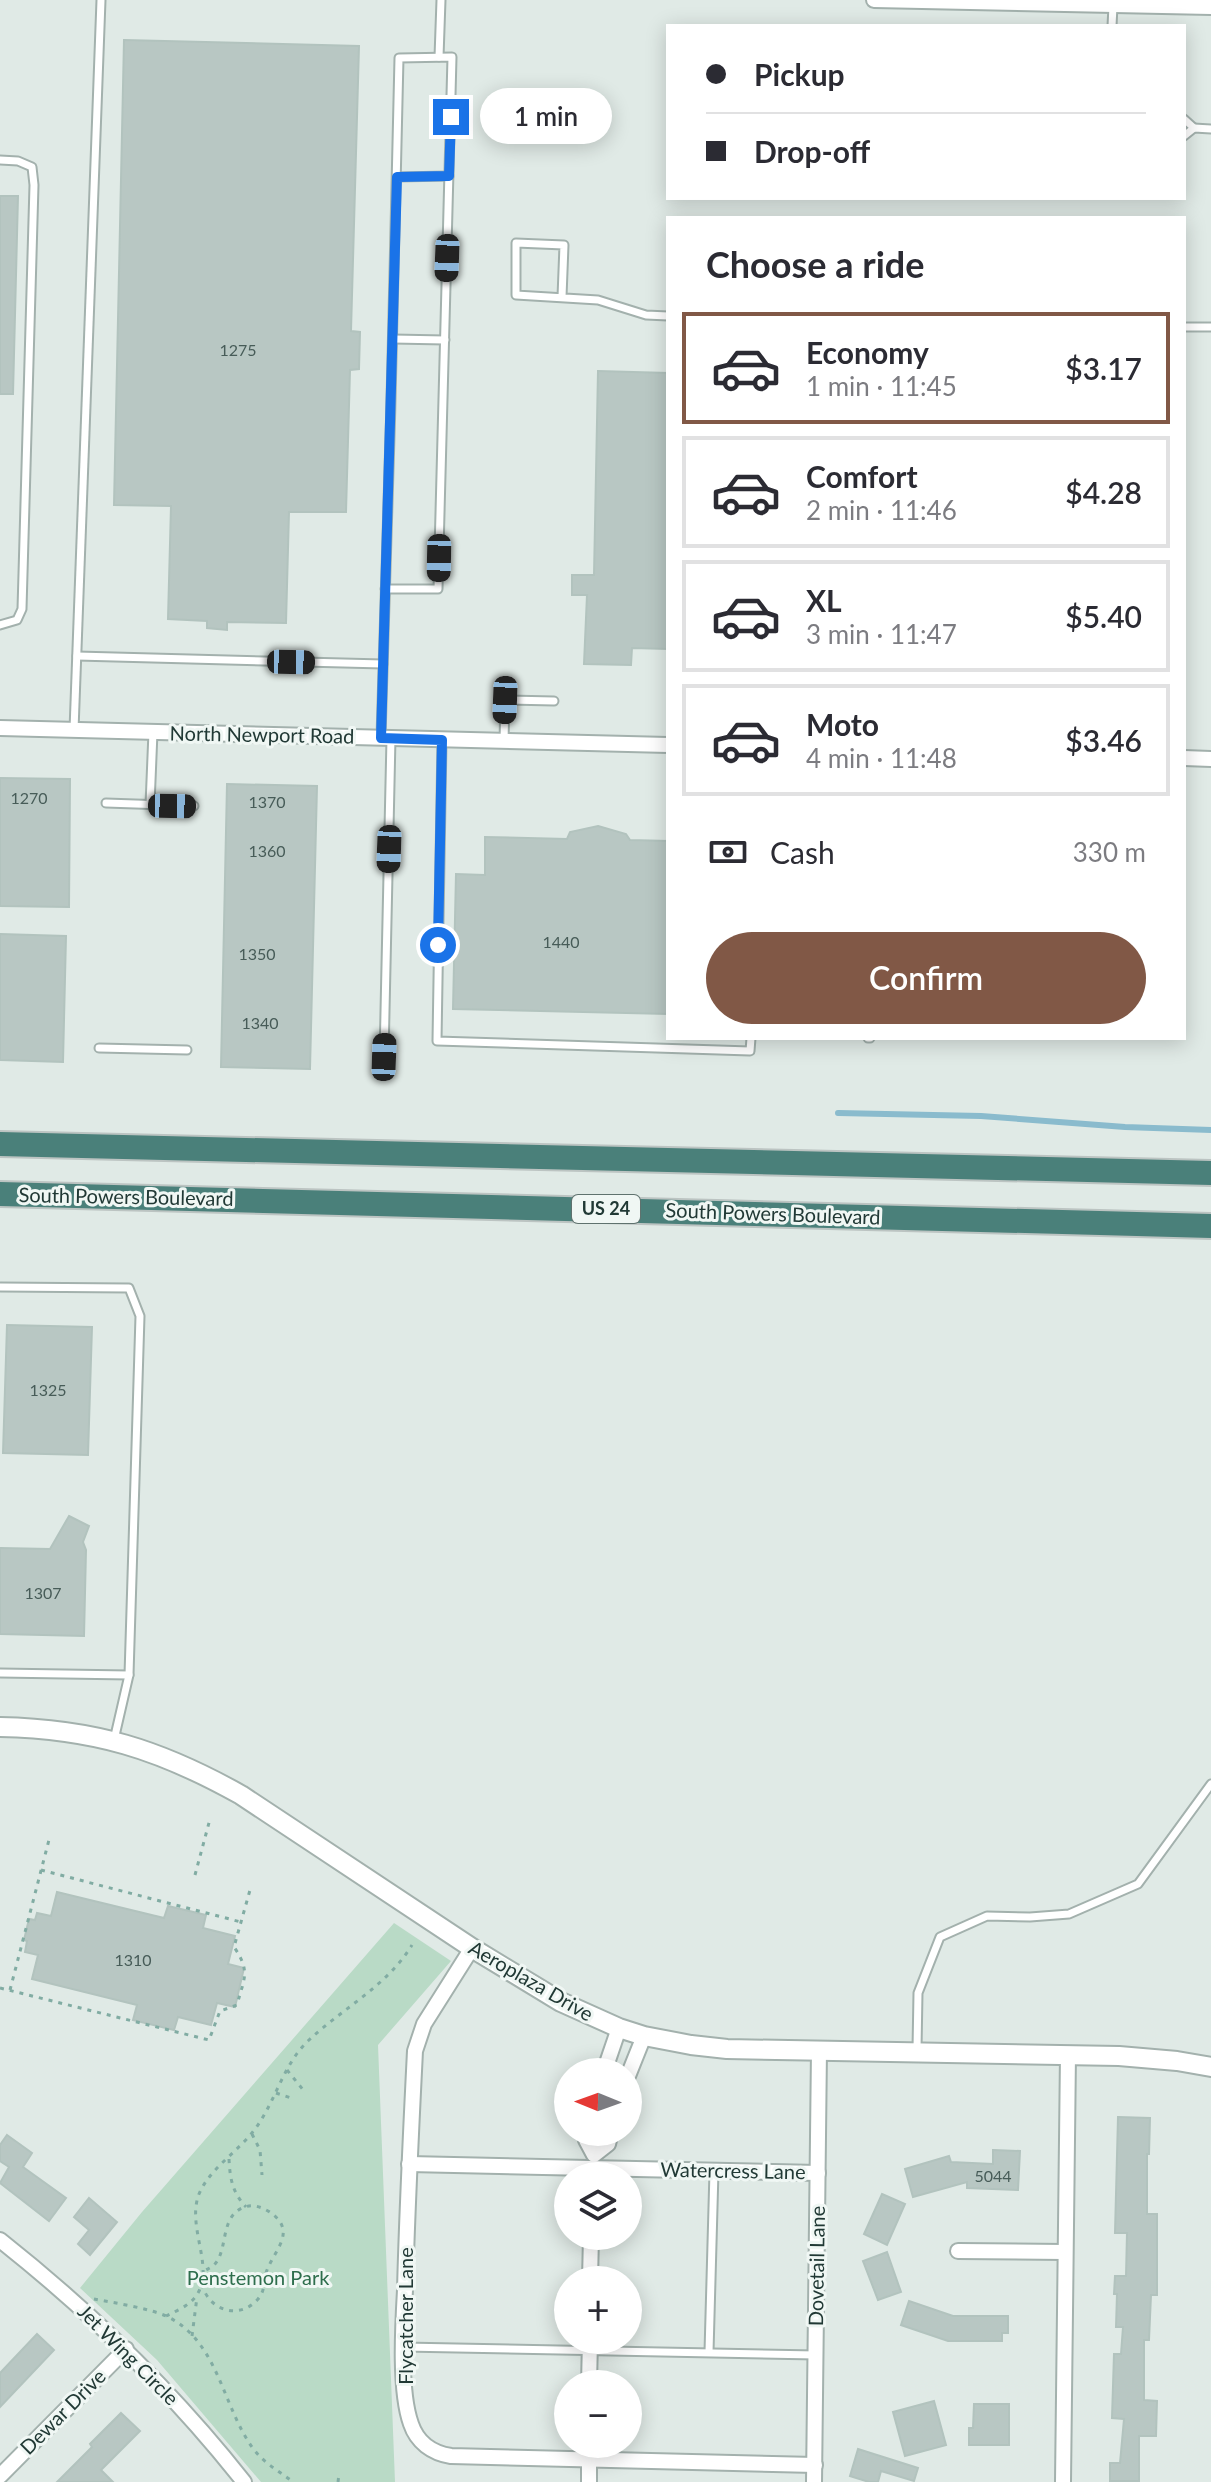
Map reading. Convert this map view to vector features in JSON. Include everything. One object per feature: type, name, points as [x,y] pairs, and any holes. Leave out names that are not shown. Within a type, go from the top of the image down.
[{"type":"highway","points":[[0,1144],[1211,1173]]},
{"type":"highway","name":"South Powers Boulevard","points":[[0,1194],[1211,1226]]},
{"type":"street","points":[[874,0],[1211,7]]},
{"type":"street","name":"North Newport Road","points":[[0,728],[666,745]]},
{"type":"street","points":[[1186,758],[1211,759]]},
{"type":"street","name":"Aeroplaza Drive","points":[[0,1727],[66,1731],[114,1740],[165,1756],[204,1774],[561,2002],[644,2036],[727,2049],[1068,2054],[1177,2061],[1211,2067]]},
{"type":"street","name":"Flycatcher Lane","points":[[472,1948],[419,2035],[415,2051],[403,2347],[407,2410],[417,2437],[438,2454],[815,2465]]},
{"type":"street","points":[[609,2058],[619,2028]]},
{"type":"street","points":[[635,2058],[644,2036]]},
{"type":"street","name":"Dovetail Lane","points":[[814,2482],[819,2050]]},
{"type":"street","points":[[1063,2482],[1068,2054]]},
{"type":"street","name":"Watercress Lane","points":[[409,2164],[554,2166]]},
{"type":"street","name":"Watercress Lane","points":[[642,2168],[818,2173]]},
{"type":"street","name":"Jet Wing Circle","points":[[0,2240],[126,2349],[206,2435],[244,2482]]},
{"type":"street","points":[[958,2251],[1065,2252]]},
{"type":"street","name":"Dewar Drive","points":[[0,2476],[126,2349]]},
{"type":"street","points":[[589,2460],[589,2482]]},
{"type":"lane","points":[[74,730],[101,0]]},
{"type":"lane","points":[[439,57],[441,0]]},
{"type":"lane","points":[[1112,24],[1113,6]]},
{"type":"lane","points":[[384,1057],[386,738],[383,664],[399,58],[452,57],[438,589],[385,589]]},
{"type":"lane","points":[[1186,121],[1194,128],[1211,129]]},
{"type":"lane","points":[[1186,134],[1194,128]]},
{"type":"lane","points":[[0,160],[18,161],[32,167],[34,185],[22,609],[17,620],[0,625]]},
{"type":"lane","points":[[397,177],[449,176]]},
{"type":"lane","points":[[562,297],[564,245],[516,243],[516,295],[598,300],[646,315],[666,316]]},
{"type":"lane","points":[[1186,327],[1211,327]]},
{"type":"lane","points":[[393,339],[445,340]]},
{"type":"lane","points":[[77,656],[383,664]]},
{"type":"lane","points":[[504,741],[505,700],[554,701]]},
{"type":"lane","points":[[150,805],[153,732]]},
{"type":"lane","points":[[442,740],[437,1041],[750,1051],[751,1040]]},
{"type":"lane","points":[[106,803],[194,806]]},
{"type":"lane","points":[[99,1048],[187,1050]]},
{"type":"lane","points":[[0,1287],[129,1288],[140,1316],[129,1675],[114,1740]]},
{"type":"lane","points":[[0,1673],[129,1675]]},
{"type":"lane","points":[[917,2052],[918,1993],[940,1937],[987,1916],[1069,1914],[1138,1884],[1211,1784]]},
{"type":"lane","points":[[709,2352],[714,2171]]},
{"type":"lane","points":[[403,2347],[554,2345]]},
{"type":"lane","points":[[642,2348],[816,2355]]},
{"type":"path","points":[[195,1875],[210,1819]]},
{"type":"path","points":[[10,1990],[50,1836]]},
{"type":"path","points":[[41,1870],[241,1922]]},
{"type":"path","points":[[0,1988],[209,2040],[220,2011],[237,2005],[246,1971],[245,1963],[234,1947],[250,1890]]},
{"type":"path","points":[[192,2336],[203,2272],[194,2219],[200,2192],[252,2134],[287,2070],[306,2043],[380,1983],[402,1962],[412,1945]]},
{"type":"path","points":[[287,2070],[304,2091]]},
{"type":"path","points":[[276,2093],[291,2098]]},
{"type":"path","points":[[252,2134],[260,2150],[262,2175]]},
{"type":"path","points":[[229,2157],[231,2182],[239,2200],[246,2207]]},
{"type":"path","points":[[202,2284],[210,2301],[224,2311],[250,2306],[263,2292],[267,2269],[282,2243],[282,2225],[269,2211],[257,2206],[246,2207],[231,2219],[214,2264],[203,2272]]},
{"type":"path","points":[[166,2316],[189,2304],[198,2295]]},
{"type":"path","points":[[93,2298],[166,2316],[192,2336],[215,2369],[233,2414],[253,2449],[268,2465],[293,2482]]},
{"type":"path","points":[[338,2482],[339,2474]]},
{"type":"green space","name":"Penstemon Park","points":[[394,1923],[451,1961],[378,2045],[395,2482],[261,2482],[157,2360],[80,2288],[142,2212]]},
{"type":"building","points":[[124,40],[359,46],[351,331],[360,332],[359,369],[350,370],[346,512],[289,512],[286,623],[227,622],[227,630],[207,628],[207,621],[168,619],[171,506],[114,505]]},
{"type":"building","points":[[0,196],[18,196],[13,394],[0,394]]},
{"type":"building","points":[[598,371],[666,373],[666,649],[632,648],[631,665],[584,664],[587,595],[572,595],[572,575],[594,575]]},
{"type":"building","points":[[0,778],[70,779],[69,907],[0,906]]},
{"type":"building","points":[[227,784],[317,786],[310,1069],[221,1067]]},
{"type":"building","points":[[598,826],[626,834],[630,840],[666,841],[666,1014],[453,1009],[456,874],[485,875],[485,837],[567,839],[570,832]]},
{"type":"building","points":[[0,934],[66,936],[63,1062],[0,1060]]},
{"type":"building","points":[[7,1325],[92,1327],[88,1455],[3,1453]]},
{"type":"building","points":[[69,1516],[89,1526],[83,1542],[86,1550],[84,1636],[0,1634],[0,1548],[50,1549]]},
{"type":"building","points":[[57,1892],[164,1918],[168,1906],[206,1915],[203,1928],[235,1936],[228,1964],[244,1968],[235,2007],[217,2003],[211,2025],[178,2017],[174,2030],[133,2020],[137,2005],[32,1979],[38,1955],[25,1952],[27,1941],[24,1940],[29,1919],[35,1920],[37,1913],[51,1916]]},
{"type":"building","points":[[1118,2117],[1150,2118],[1147,2214],[1157,2214],[1157,2295],[1151,2295],[1149,2340],[1144,2340],[1144,2400],[1157,2401],[1156,2436],[1139,2436],[1139,2481],[1110,2481],[1110,2463],[1120,2463],[1124,2419],[1112,2418],[1114,2354],[1121,2354],[1123,2327],[1116,2327],[1115,2276],[1126,2276],[1127,2233],[1115,2233]]},
{"type":"building","points":[[7,2135],[32,2153],[23,2167],[66,2198],[49,2221],[0,2183],[9,2167],[0,2161],[0,2145]]},
{"type":"building","points":[[993,2150],[1020,2151],[1018,2190],[967,2188],[967,2182],[913,2197],[905,2169],[949,2156],[951,2162],[993,2164]]},
{"type":"building","points":[[882,2194],[905,2204],[887,2245],[864,2234]]},
{"type":"building","points":[[89,2198],[117,2222],[90,2255],[78,2244],[89,2230],[74,2217]]},
{"type":"building","points":[[887,2252],[901,2292],[878,2300],[863,2261]]},
{"type":"building","points":[[909,2301],[953,2316],[1008,2316],[1008,2333],[1002,2333],[1002,2341],[948,2341],[901,2325]]},
{"type":"building","points":[[37,2334],[54,2350],[0,2407],[0,2373]]},
{"type":"building","points":[[934,2401],[946,2445],[905,2456],[893,2412]]},
{"type":"building","points":[[974,2404],[1009,2404],[1009,2445],[969,2445]]},
{"type":"building","points":[[121,2413],[140,2431],[101,2470],[113,2482],[57,2482],[92,2447],[90,2444]]},
{"type":"building","points":[[858,2449],[918,2468],[914,2481],[881,2471],[878,2482],[850,2476]]},
{"type":"waterway","points":[[838,1113],[981,1116],[1211,1130]]},
{"type":"route","points":[[438,945],[442,740],[381,738],[397,177],[449,176],[451,117]]}]
